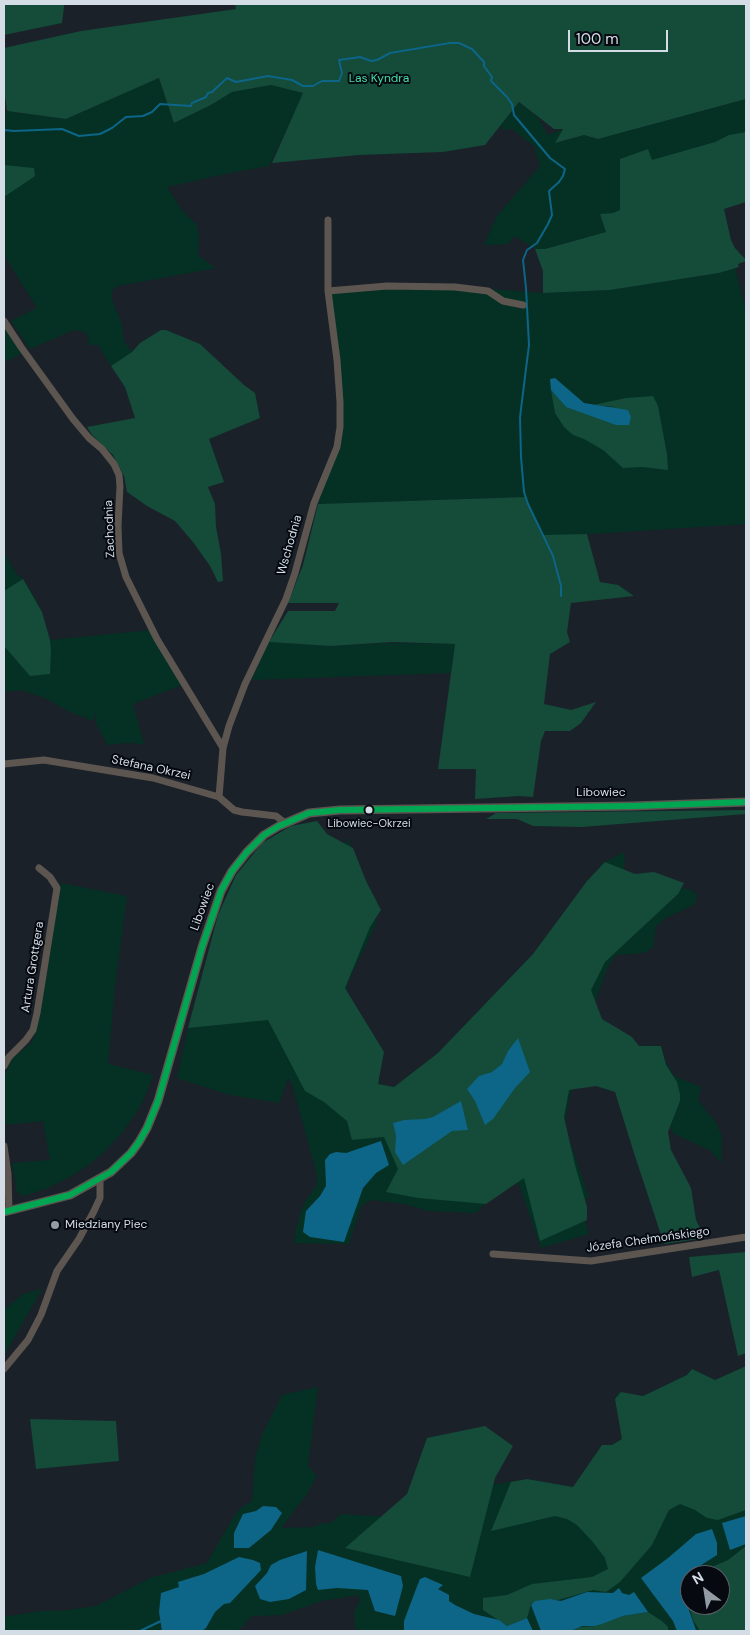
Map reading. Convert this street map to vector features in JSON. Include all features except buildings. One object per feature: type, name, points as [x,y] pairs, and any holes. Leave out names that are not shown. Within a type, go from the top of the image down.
[{"type":"street","name":"Wschodnia","points":[[219,797],[223,748],[229,726],[245,684],[269,636],[295,573],[314,503],[337,447],[340,427],[340,402],[337,360],[328,291],[328,220]]},
{"type":"street","points":[[328,291],[387,286],[455,287],[488,290],[503,302],[523,305]]},
{"type":"street","name":"Zachodnia","points":[[4,321],[88,438],[102,449],[114,464],[119,475],[118,526],[120,553],[126,577],[157,639],[223,748]]},
{"type":"street","name":"Stefana Okrzei","points":[[4,764],[24,760],[44,760],[153,778],[219,797],[234,810],[276,816],[285,823]]},
{"type":"street","name":"Libowiec","points":[[7,1211],[70,1195],[111,1172],[131,1153],[147,1128],[158,1101],[202,947],[221,891],[232,871],[247,852],[264,835],[285,823],[309,814],[340,810],[633,806],[746,802]]},
{"type":"street","name":"Artura Grottgera","points":[[4,1066],[9,1057],[30,1035],[37,1013],[57,888],[50,877],[38,868]]},
{"type":"street","points":[[4,1146],[8,1174],[7,1211]]},
{"type":"street","points":[[4,1369],[28,1340],[41,1315],[57,1271],[94,1211],[100,1198],[100,1179]]},
{"type":"street","name":"Józefa Chełmońskiego","points":[[493,1254],[591,1261],[746,1238]]},
{"type":"green space","points":[[4,4],[64,4],[62,23],[4,35]]},
{"type":"green space","name":"Las Kyndra","points":[[235,4],[746,4],[746,99],[598,139],[584,135],[555,143],[563,129],[554,129],[519,102],[485,145],[443,152],[359,155],[272,163],[303,93],[271,85],[232,92],[211,105],[174,123],[159,78],[66,119],[7,111],[4,89],[4,48],[81,31],[236,9]]},
{"type":"green space","points":[[159,78],[174,123],[211,105],[232,92],[271,85],[304,93],[269,166],[167,187],[182,210],[197,225],[198,253],[200,257],[216,268],[118,286],[113,289],[111,296],[122,325],[124,341],[132,352],[111,366],[98,345],[89,345],[85,332],[74,330],[30,349],[11,321],[37,308],[4,255],[4,111],[66,119]]},
{"type":"green space","points":[[746,99],[746,132],[730,135],[715,142],[620,210],[613,213],[600,214],[607,232],[544,249],[535,249],[515,236],[508,244],[484,245],[497,216],[540,166],[534,146],[512,129],[503,130],[501,125],[519,102],[538,118],[548,135],[563,129],[556,143],[584,135],[598,139]]},
{"type":"green space","points":[[746,132],[746,202],[724,209],[731,240],[735,248],[746,260],[738,264],[739,267],[719,273],[610,290],[543,293],[543,271],[535,249],[545,249],[606,232],[600,214],[613,213],[620,210],[620,159],[648,149],[652,160],[715,142],[729,135]]},
{"type":"green space","points":[[4,165],[34,168],[35,176],[4,197]]},
{"type":"green space","points":[[735,268],[746,311],[746,524],[543,537],[526,504],[525,497],[318,504],[340,439],[330,288],[488,289],[543,293],[610,290],[719,273]]},
{"type":"green space","points":[[4,325],[23,353],[4,362]]},
{"type":"green space","points":[[161,330],[166,330],[200,344],[255,393],[260,418],[209,439],[224,482],[208,487],[215,504],[223,581],[218,582],[210,566],[175,521],[147,506],[127,492],[124,476],[113,455],[92,435],[87,427],[135,418],[125,387],[111,366],[132,352],[140,343]]},
{"type":"green space","points":[[551,390],[566,407],[617,407],[593,405],[626,398],[653,396],[658,406],[668,470],[642,467],[623,468],[603,450],[573,435],[564,427],[555,413]]},
{"type":"green space","points":[[525,497],[542,535],[587,534],[600,582],[618,585],[634,596],[571,603],[567,632],[570,642],[550,654],[544,704],[571,710],[596,702],[581,723],[570,731],[545,731],[541,741],[533,797],[475,799],[476,769],[438,769],[455,644],[392,642],[331,646],[269,642],[288,611],[335,611],[339,603],[288,603],[303,565],[318,504]]},
{"type":"green space","points":[[4,552],[16,574],[23,579],[37,601],[50,640],[151,630],[182,685],[133,704],[144,744],[108,745],[96,724],[96,709],[94,721],[70,712],[47,699],[21,690],[4,692]]},
{"type":"green space","points":[[23,579],[42,612],[50,640],[50,674],[30,676],[4,646],[4,591]]},
{"type":"green space","points":[[269,642],[331,646],[387,643],[455,644],[451,673],[251,680]]},
{"type":"green space","points":[[746,810],[746,814],[582,827],[533,826],[517,819],[486,819],[496,813]]},
{"type":"green space","points":[[317,821],[327,834],[353,848],[366,881],[381,910],[370,927],[345,988],[384,1052],[378,1084],[394,1087],[438,1053],[533,954],[587,881],[605,862],[635,874],[654,872],[684,883],[678,894],[605,962],[591,990],[602,1019],[632,1037],[639,1046],[661,1046],[666,1065],[677,1082],[680,1094],[680,1101],[668,1132],[671,1150],[691,1188],[696,1220],[705,1238],[664,1244],[615,1092],[596,1086],[569,1090],[564,1117],[587,1207],[587,1220],[540,1241],[524,1178],[486,1204],[418,1198],[386,1192],[398,1169],[384,1137],[352,1140],[347,1121],[324,1102],[305,1091],[268,1020],[188,1028],[218,915],[236,875],[262,843],[291,826]]},
{"type":"green space","points":[[348,837],[364,889],[364,902],[376,924],[348,982],[346,998],[376,1054],[383,1110],[591,894],[601,864],[624,852],[625,862],[619,901],[669,889],[689,889],[697,894],[695,904],[664,919],[656,927],[653,948],[644,953],[615,955],[607,969],[595,1002],[596,1030],[625,1045],[661,1046],[665,1060],[674,1076],[701,1087],[698,1100],[717,1124],[722,1137],[721,1163],[710,1150],[674,1134],[653,1093],[616,1092],[592,1085],[571,1090],[564,1125],[589,1197],[578,1201],[589,1234],[541,1248],[518,1182],[507,1181],[476,1213],[428,1211],[405,1204],[372,1200],[361,1207],[349,1244],[294,1243],[300,1214],[306,1200],[317,1185],[317,1175],[292,1084],[288,1078],[279,1103],[230,1095],[177,1078],[188,1028],[241,1019],[342,867]]},
{"type":"green space","points":[[61,883],[127,896],[115,987],[108,1064],[153,1075],[143,1101],[135,1115],[105,1151],[89,1165],[66,1179],[45,1189],[23,1196],[17,1192],[12,1163],[50,1160],[43,1121],[4,1124],[4,1078],[12,1059],[33,1041],[47,971]]},
{"type":"green space","points":[[746,1252],[746,1353],[738,1356],[719,1270],[692,1277],[689,1257]]},
{"type":"green space","points":[[42,1289],[4,1355],[4,1310],[23,1294]]},
{"type":"green space","points":[[746,1366],[746,1631],[358,1631],[355,1626],[354,1612],[360,1601],[358,1595],[322,1601],[282,1615],[252,1616],[238,1631],[4,1631],[4,1617],[39,1611],[61,1611],[98,1605],[150,1578],[207,1563],[240,1508],[252,1501],[255,1458],[262,1435],[282,1395],[318,1387],[308,1466],[317,1476],[305,1497],[281,1528],[314,1527],[322,1523],[331,1523],[341,1514],[387,1517],[483,1486],[527,1479],[573,1487],[602,1445],[612,1445],[622,1439],[615,1399],[617,1394],[621,1392],[639,1398],[687,1375],[692,1369],[715,1380]]},
{"type":"green space","points":[[746,1366],[746,1510],[718,1520],[707,1518],[695,1510],[680,1504],[669,1510],[652,1545],[620,1582],[606,1592],[593,1590],[558,1600],[544,1600],[531,1604],[527,1618],[507,1626],[483,1610],[483,1598],[507,1595],[532,1584],[592,1577],[608,1569],[605,1558],[592,1541],[577,1525],[567,1519],[555,1516],[491,1531],[511,1482],[527,1479],[573,1487],[602,1445],[612,1445],[622,1439],[615,1399],[621,1392],[643,1396],[687,1375],[692,1369],[715,1380]]},
{"type":"green space","points":[[30,1419],[116,1421],[119,1461],[36,1469]]},
{"type":"green space","points":[[485,1426],[513,1446],[495,1478],[470,1577],[345,1548],[407,1494],[427,1438]]},
{"type":"green space","points":[[746,1546],[746,1631],[700,1631],[692,1615],[730,1615],[730,1565],[716,1565],[728,1560]]},
{"type":"green space","points":[[648,1612],[662,1621],[668,1627],[668,1631],[572,1631],[579,1627],[595,1626],[623,1616]]},
{"type":"water","points":[[555,378],[584,403],[628,410],[631,417],[629,425],[616,425],[566,407],[551,390],[550,379]]},
{"type":"water","points":[[518,1038],[530,1072],[515,1088],[493,1119],[485,1125],[475,1101],[467,1089],[479,1076],[492,1072],[502,1064],[508,1051]]},
{"type":"water","points":[[461,1101],[468,1130],[452,1131],[403,1165],[395,1152],[396,1136],[393,1123],[433,1117]]},
{"type":"water","points":[[381,1141],[389,1165],[376,1173],[363,1188],[344,1242],[310,1237],[303,1232],[306,1211],[320,1196],[326,1186],[325,1160],[330,1154],[336,1152],[346,1153]]},
{"type":"water","points":[[263,1506],[276,1507],[282,1513],[271,1530],[249,1548],[234,1548],[234,1533],[243,1514],[256,1511]]},
{"type":"water","points":[[746,1516],[746,1544],[730,1550],[722,1523]]},
{"type":"water","points":[[712,1529],[717,1543],[717,1555],[701,1565],[680,1565],[680,1615],[691,1615],[696,1630],[677,1631],[673,1621],[641,1578],[696,1534]]},
{"type":"water","points":[[318,1550],[401,1576],[403,1586],[395,1616],[375,1611],[368,1590],[337,1588],[318,1590],[315,1567]]},
{"type":"water","points":[[307,1551],[306,1590],[289,1599],[270,1602],[260,1599],[255,1586],[267,1573],[271,1565]]},
{"type":"water","points":[[239,1557],[260,1563],[261,1570],[230,1603],[224,1604],[215,1612],[206,1628],[202,1631],[162,1631],[159,1612],[161,1593],[179,1587],[178,1582],[204,1574]]},
{"type":"water","points":[[425,1577],[443,1585],[438,1589],[449,1595],[449,1601],[455,1605],[474,1614],[499,1620],[507,1626],[527,1618],[533,1631],[404,1631],[404,1621],[416,1589],[420,1579]]},
{"type":"water","points":[[619,1588],[622,1593],[629,1595],[634,1592],[648,1612],[623,1616],[595,1626],[582,1626],[571,1631],[541,1631],[531,1605],[535,1601],[550,1599],[561,1601],[587,1592],[613,1593]]},
{"type":"waterway","points":[[4,130],[62,129],[79,136],[100,134],[112,128],[126,117],[143,116],[152,112],[160,104],[191,106],[192,103],[206,97],[208,93],[212,92],[227,78],[236,82],[268,76],[292,80],[303,86],[313,86],[322,81],[339,81],[342,73],[339,60],[360,57],[371,61],[390,53],[450,43],[459,43],[472,49],[484,62],[484,66],[492,77],[491,81],[512,104],[514,115],[550,158],[565,169],[559,182],[549,191],[552,215],[548,224],[537,243],[527,250],[523,260],[529,345],[520,417],[524,492],[553,556],[561,586],[561,596]]},
{"type":"waterway","points":[[140,1631],[161,1621]]},
{"type":"transit line","points":[[4,1212],[70,1195],[111,1172],[131,1153],[139,1142],[158,1101],[202,947],[221,891],[232,871],[247,852],[264,835],[279,826],[309,813],[340,810],[633,806],[746,802]]},
{"type":"place","name":"Libowiec-Okrzei","points":[[369,810]]},
{"type":"place","name":"Miedziany Piec","points":[[55,1225]]}]
